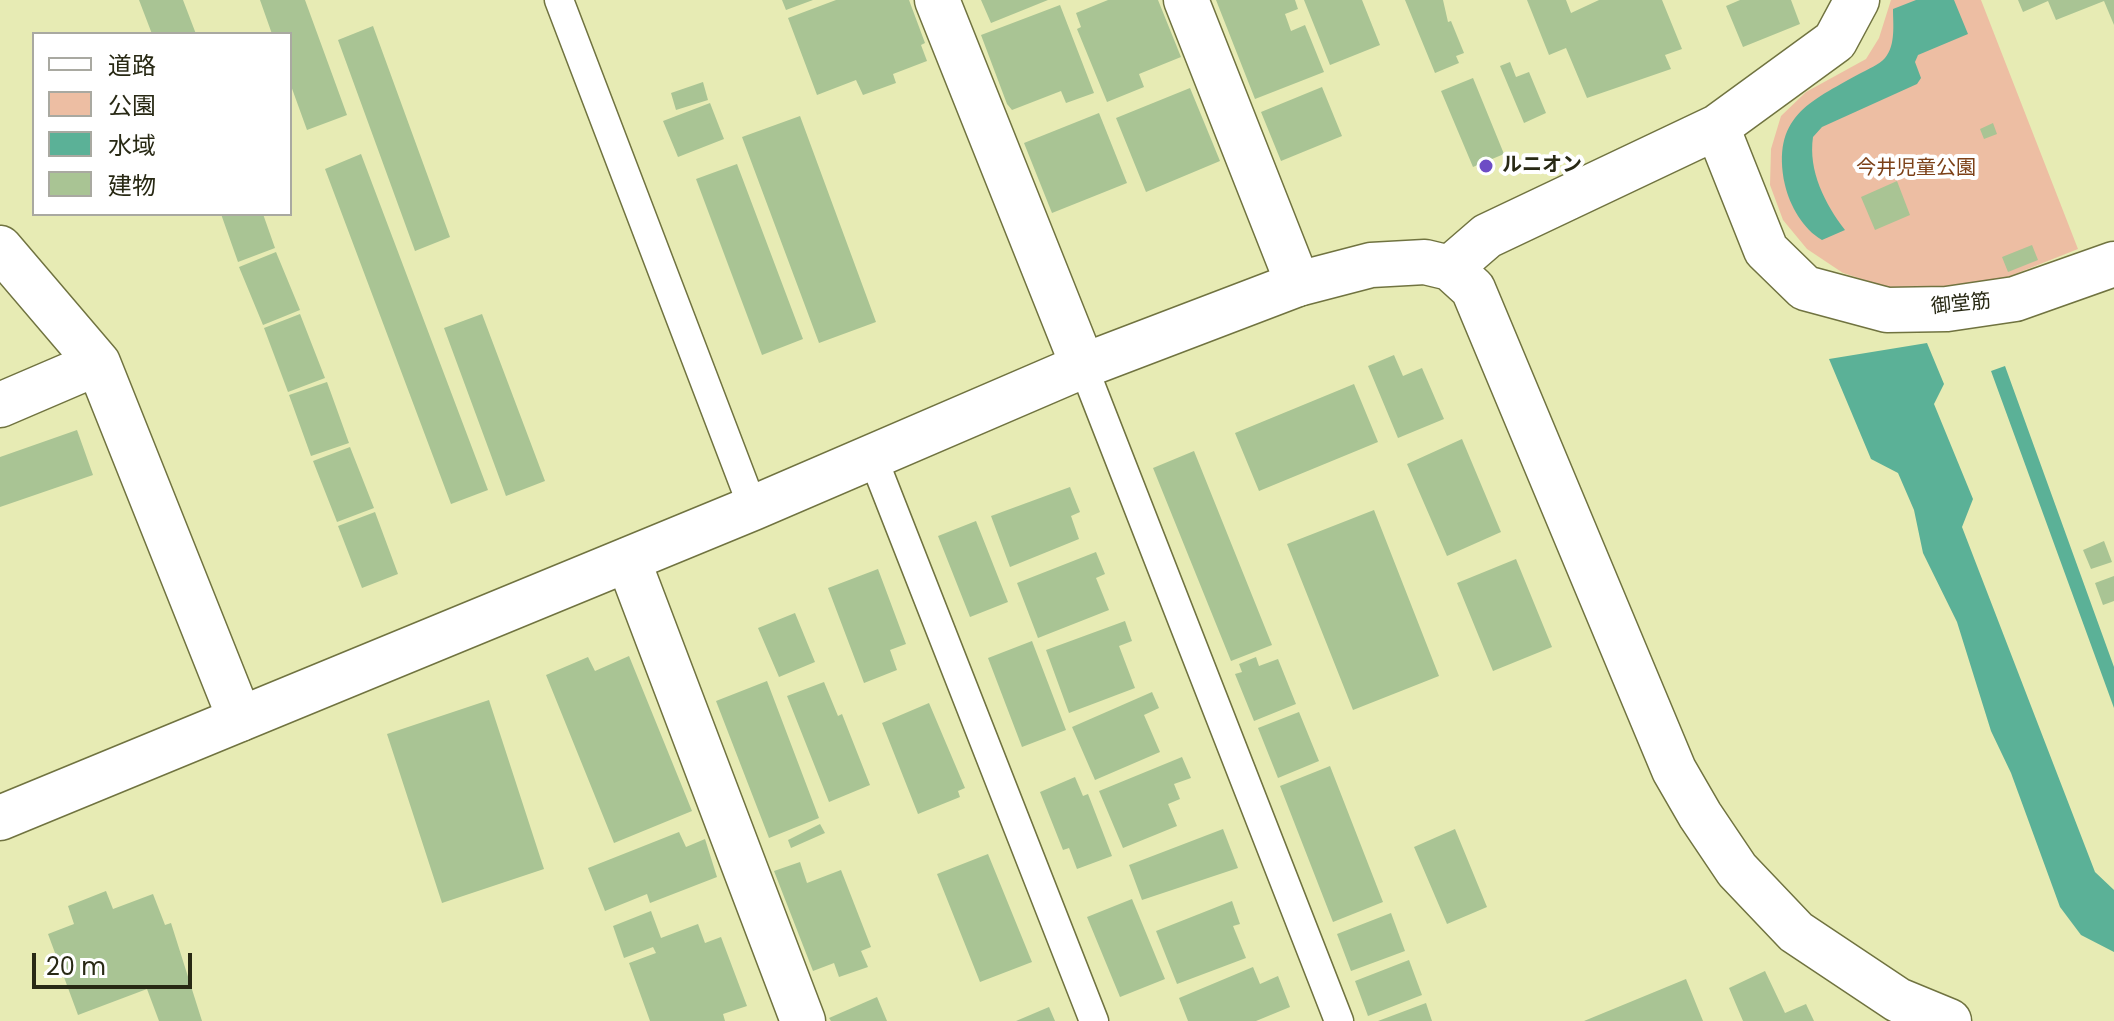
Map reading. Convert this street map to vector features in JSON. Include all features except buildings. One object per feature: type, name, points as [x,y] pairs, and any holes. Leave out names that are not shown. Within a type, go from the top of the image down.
[{"type":"street","points":[[937,0],[1083,366]]},
{"type":"street","points":[[1186,0],[1298,284]]},
{"type":"street","points":[[1450,268],[1487,236],[1717,127],[1835,41],[1857,0]]},
{"type":"street","name":"御堂筋","points":[[1717,127],[1766,250],[1805,288],[1887,310],[1947,309],[2015,299],[2114,264]]},
{"type":"street","points":[[0,248],[98,363],[240,719]]},
{"type":"street","points":[[0,818],[873,458],[1083,366],[1298,284],[1371,265],[1425,262],[1450,268],[1473,289],[1674,770],[1737,870],[1796,932],[1898,1000],[1949,1021]]},
{"type":"street","points":[[0,405],[98,363]]},
{"type":"street","points":[[628,560],[803,1021]]},
{"type":"lane","points":[[559,0],[753,508]]},
{"type":"lane","points":[[1083,366],[1339,1021]]},
{"type":"lane","points":[[873,458],[1094,1021]]},
{"type":"green space","name":"今井児童公園","points":[[1891,0],[1981,0],[2078,249],[1995,282],[1902,292],[1843,273],[1807,249],[1783,220],[1770,185],[1771,149],[1781,116],[1806,92],[1866,59],[1879,38]]},
{"type":"water","points":[[1916,0],[1954,0],[1968,34],[1918,55],[1915,62],[1921,78],[1917,84],[1822,127],[1813,137],[1816,175],[1831,209],[1845,230],[1822,240],[1803,223],[1787,193],[1782,162],[1789,127],[1810,103],[1883,60],[1889,53],[1892,41],[1893,9]]},
{"type":"water","points":[[1927,343],[1944,384],[1934,404],[1973,499],[1962,527],[2095,872],[2114,890],[2114,952],[2081,935],[2060,907],[2011,773],[1991,731],[1957,622],[1923,553],[1914,510],[1898,473],[1871,459],[1829,359]]},
{"type":"water","points":[[2005,366],[2114,667],[2114,708],[1991,371]]},
{"type":"place","name":"ルニオン","points":[[1486,166]]}]
